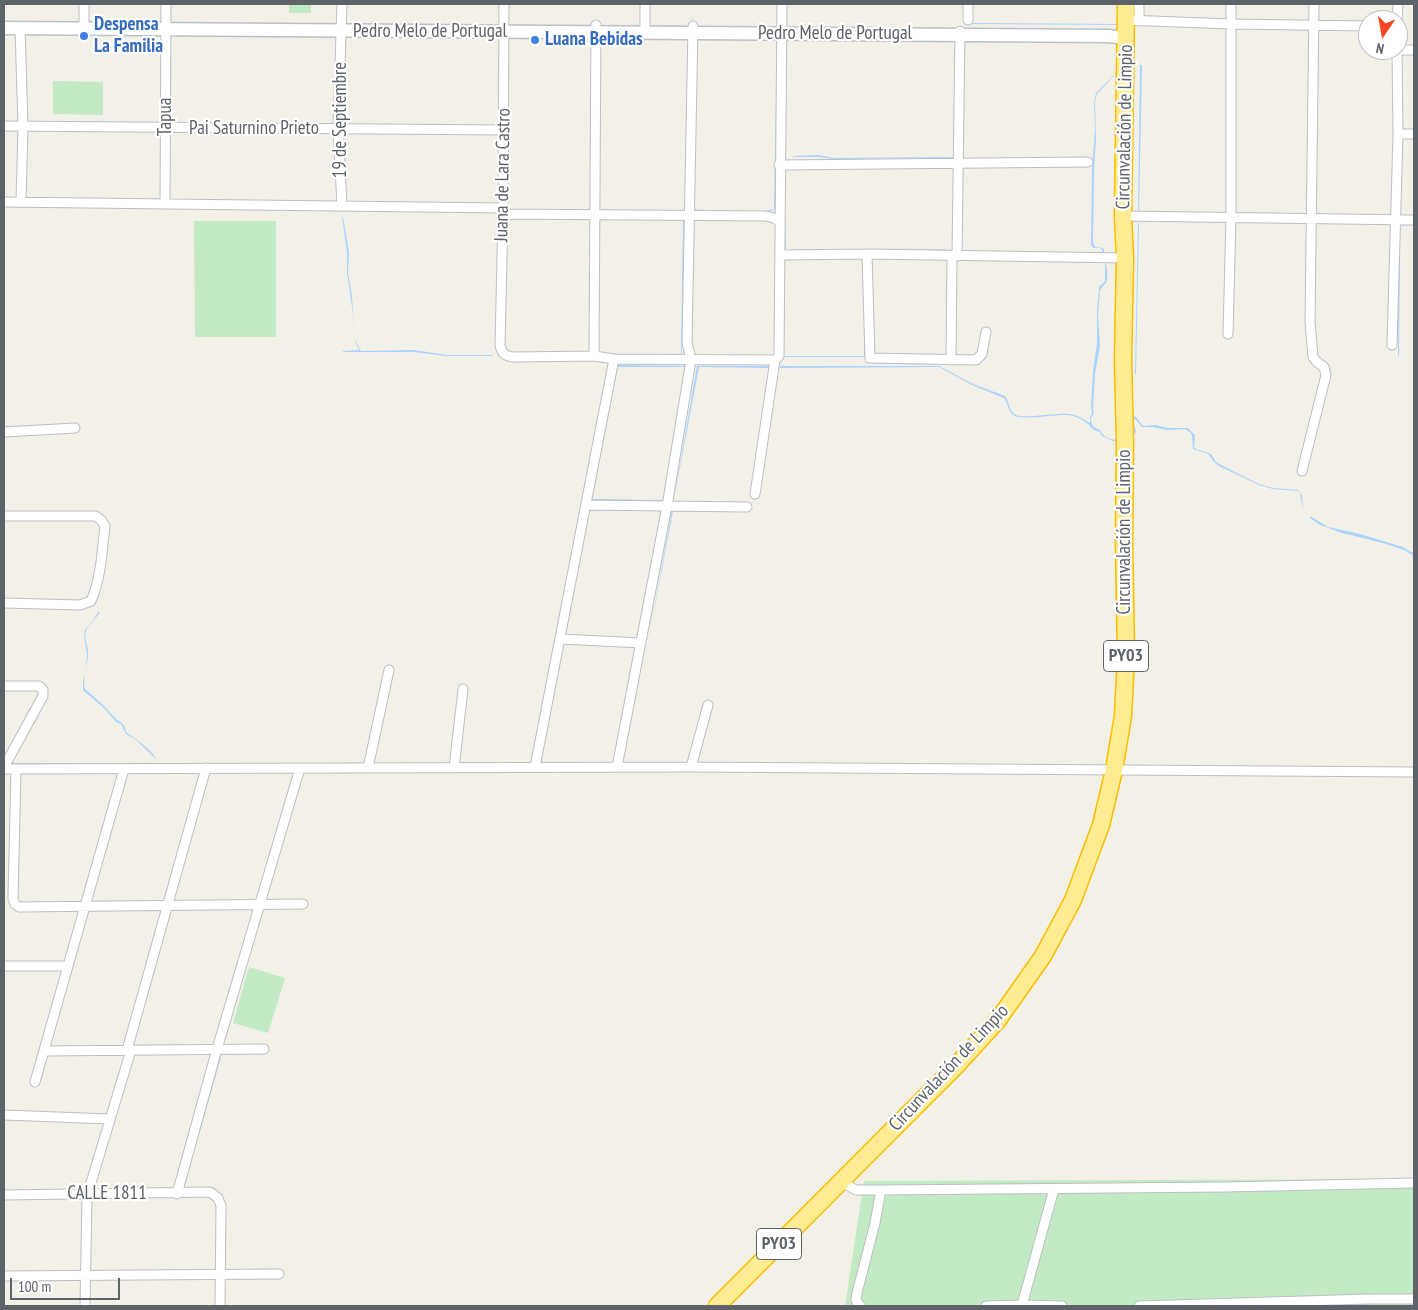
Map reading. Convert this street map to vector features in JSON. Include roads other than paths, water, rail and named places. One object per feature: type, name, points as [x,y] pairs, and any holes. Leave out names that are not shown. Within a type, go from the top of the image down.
[{"type":"highway","name":"Circunvalación de Limpio","points":[[717,1306],[956,1066],[998,1020],[1043,956],[1074,900],[1101,825],[1114,770],[1122,716],[1126,656],[1123,359],[1125,258],[1123,216],[1129,27],[1126,4]]},
{"type":"street","points":[[84,4],[84,24]]},
{"type":"street","name":"Tapua","points":[[165,204],[166,4]]},
{"type":"street","name":"19 de Septiembre","points":[[342,4],[338,130],[342,206]]},
{"type":"street","name":"Juana de Lara Castro","points":[[504,4],[500,345],[502,352],[507,356],[594,356]]},
{"type":"street","points":[[645,4],[645,29]]},
{"type":"street","points":[[755,494],[775,360],[779,356],[782,4]]},
{"type":"street","points":[[951,360],[962,28],[968,4]]},
{"type":"street","points":[[1139,4],[1129,27],[1231,24],[1358,26]]},
{"type":"street","points":[[1228,334],[1231,218],[1231,4]]},
{"type":"street","points":[[1302,471],[1326,375],[1324,367],[1317,362],[1312,353],[1310,313],[1314,4]]},
{"type":"street","name":"Pedro Melo de Portugal","points":[[4,20],[84,24],[693,30],[962,28],[1100,36],[1129,27]]},
{"type":"street","name":"Pedro Melo de Portugal","points":[[4,28],[84,24]]},
{"type":"street","points":[[20,28],[23,126],[21,202]]},
{"type":"street","points":[[596,29],[594,356],[614,359],[775,360]]},
{"type":"street","points":[[617,767],[667,506],[692,360],[687,342],[693,30]]},
{"type":"street","points":[[1392,345],[1398,134],[1398,60]]},
{"type":"street","name":"Pai Saturnino Prieto","points":[[4,126],[504,130]]},
{"type":"street","points":[[1398,134],[1414,134]]},
{"type":"street","points":[[780,165],[1088,162]]},
{"type":"street","points":[[4,202],[342,206],[596,215],[766,216],[780,222]]},
{"type":"street","points":[[1123,216],[1414,220]]},
{"type":"street","points":[[867,254],[871,359],[976,360],[982,354],[986,332]]},
{"type":"street","points":[[780,255],[867,254],[1125,258]]},
{"type":"street","points":[[535,768],[614,359]]},
{"type":"street","points":[[4,432],[75,428]]},
{"type":"street","points":[[586,505],[748,507]]},
{"type":"street","points":[[4,516],[96,516],[105,526],[95,592],[90,601],[80,605],[4,603]]},
{"type":"street","points":[[560,639],[641,643]]},
{"type":"street","points":[[368,768],[389,670]]},
{"type":"street","points":[[4,686],[39,686],[43,690],[42,696],[4,768],[16,769],[691,767],[1414,772]]},
{"type":"street","points":[[454,768],[463,689]]},
{"type":"street","points":[[691,767],[708,705]]},
{"type":"street","points":[[35,1082],[124,768]]},
{"type":"street","points":[[86,1306],[87,1194],[110,1119],[206,768]]},
{"type":"street","points":[[177,1194],[217,1049],[300,768]]},
{"type":"street","points":[[16,769],[13,899],[19,907],[303,904]]},
{"type":"street","points":[[4,966],[68,966]]},
{"type":"street","points":[[44,1051],[264,1049]]},
{"type":"street","points":[[4,1115],[110,1119]]},
{"type":"street","points":[[841,1182],[856,1190],[1414,1183]]},
{"type":"street","points":[[1022,1305],[1054,1189]]},
{"type":"street","points":[[860,1306],[856,1300],[857,1293],[875,1223],[881,1190]]},
{"type":"street","name":"CALLE 1811","points":[[4,1195],[177,1194],[210,1192],[218,1198],[221,1206],[220,1275]]},
{"type":"street","points":[[4,1276],[279,1274]]},
{"type":"street","points":[[220,1275],[220,1306]]},
{"type":"street","points":[[1140,1306],[1414,1299]]},
{"type":"street","points":[[986,1306],[1062,1306]]},
{"type":"water","points":[[973,24],[1123,24],[1123,25]]},
{"type":"water","points":[[777,40],[775,209],[769,212],[697,211],[694,207],[698,211],[765,211],[774,209]]},
{"type":"water","points":[[1140,65],[1142,65],[1138,213]]},
{"type":"water","points":[[1122,67],[1097,94],[1095,102],[1096,139],[1093,242],[1095,247],[1103,248],[1105,253],[1095,253],[1103,252],[1101,248],[1093,248],[1091,244],[1092,170],[1095,129],[1094,103],[1096,93]]},
{"type":"water","points":[[818,155],[834,158],[953,158],[834,159],[792,157]]},
{"type":"water","points":[[954,206],[953,251],[893,248],[952,250]]},
{"type":"water","points":[[342,217],[349,252],[348,273],[352,296],[355,340],[361,351],[414,350],[447,355],[493,356],[446,356],[414,352],[343,352],[359,350],[355,341]]},
{"type":"water","points":[[785,217],[786,249],[875,250],[893,248],[876,251],[785,249]]},
{"type":"water","points":[[684,220],[682,357],[681,356]]},
{"type":"water","points":[[1138,223],[1139,223],[1135,374]]},
{"type":"water","points":[[1399,251],[1400,251],[1398,356]]},
{"type":"water","points":[[785,260],[784,356],[864,356],[865,260],[865,357],[783,357]]},
{"type":"water","points":[[1105,264],[1107,277],[1106,282],[1100,291],[1098,315],[1100,346],[1095,374],[1094,413],[1091,423],[1106,437],[1120,441],[1113,441],[1102,436],[1100,432],[1094,430],[1083,420],[1072,416],[1017,417],[1010,411],[1004,398],[972,385],[939,367],[780,368],[780,366],[939,366],[973,384],[1005,396],[1012,412],[1018,416],[1071,414],[1090,423],[1093,371],[1097,343],[1097,310],[1099,287],[1105,281]]},
{"type":"water","points":[[618,365],[690,366],[664,501],[591,500]],"holes":[[[618,367],[688,367],[663,500],[592,499]]]},
{"type":"water","points":[[697,366],[770,366],[769,368],[699,367],[674,499]]},
{"type":"water","points":[[1134,416],[1145,426],[1188,428],[1195,435],[1194,447],[1211,454],[1216,462],[1221,465],[1259,484],[1273,488],[1298,490],[1302,495],[1303,510],[1298,491],[1273,489],[1259,485],[1219,466],[1208,454],[1193,449],[1191,433],[1185,429],[1167,430],[1142,427],[1135,419],[1133,421],[1136,432],[1133,436],[1134,428],[1132,422]]},
{"type":"water","points":[[672,510],[742,511],[673,511],[649,638]]},
{"type":"water","points":[[1310,516],[1328,527],[1403,547],[1414,553],[1414,556],[1404,550],[1386,544],[1320,525]]},
{"type":"water","points":[[88,627],[85,634],[88,658],[86,668],[87,654],[84,636]]},
{"type":"water","points":[[85,674],[85,689],[121,722],[126,732],[147,748],[157,760],[136,740],[126,734],[121,724],[116,722],[105,709],[83,690],[83,681]]},
{"type":"water","points":[[12,763],[353,763],[11,764]]},
{"type":"water","points":[[220,1057],[184,1187],[225,1189],[183,1188]]},
{"type":"place","name":"Despensa La Familia","points":[[84,36]]},
{"type":"place","name":"Luana Bebidas","points":[[535,40]]}]
